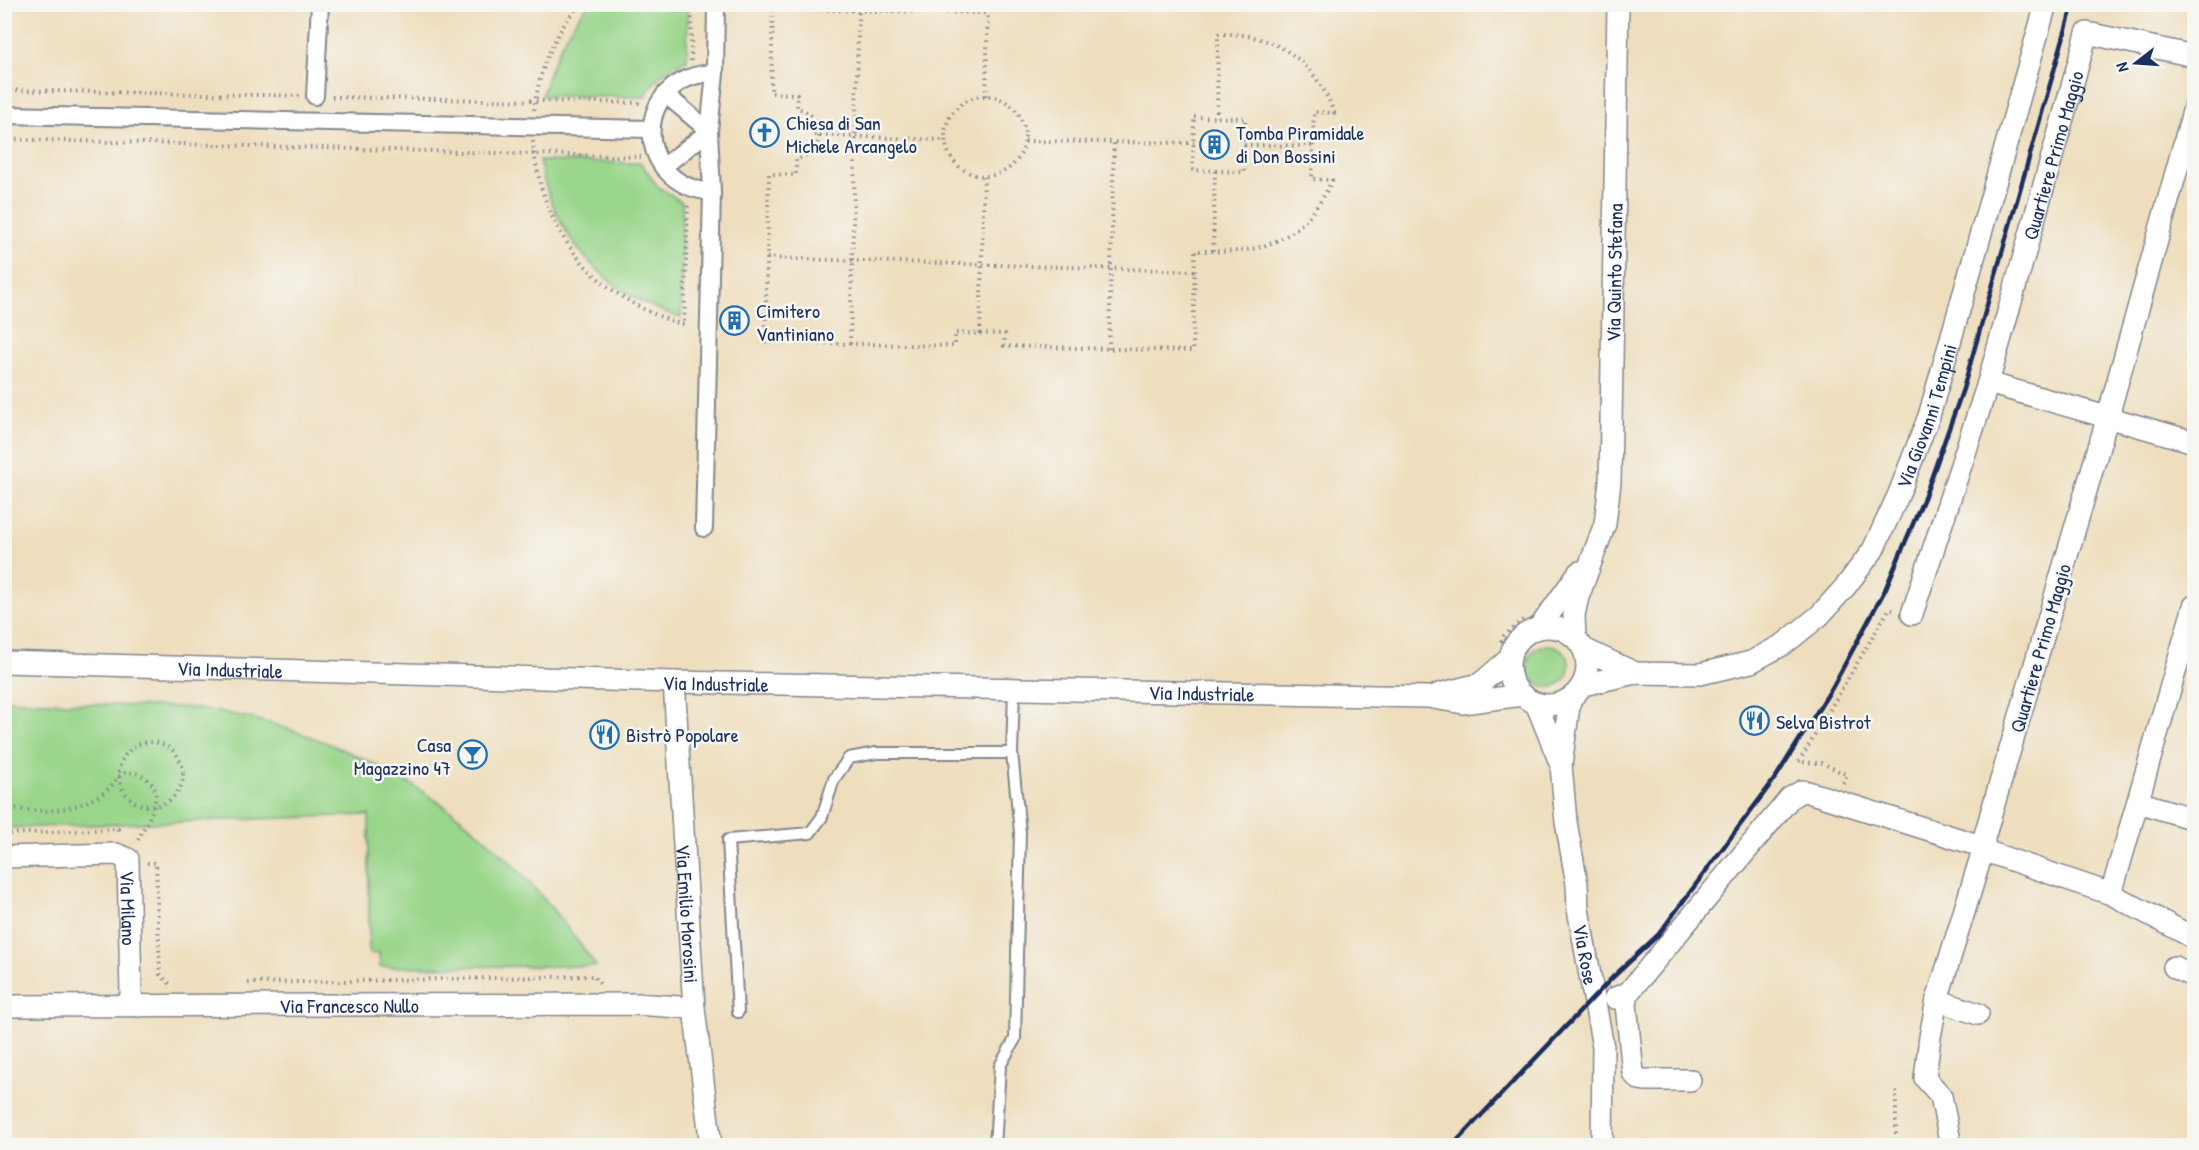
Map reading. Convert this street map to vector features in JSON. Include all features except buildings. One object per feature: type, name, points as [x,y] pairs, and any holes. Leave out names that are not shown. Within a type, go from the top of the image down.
[{"type":"street","points":[[315,96],[320,4]]},
{"type":"street","points":[[704,528],[712,192],[709,131],[715,73],[717,4]]},
{"type":"street","name":"Via Quinto Stefana","points":[[1580,643],[1574,615],[1578,597],[1605,524],[1610,482],[1618,4]]},
{"type":"street","name":"Via Giovanni Tempini","points":[[1577,692],[1635,674],[1700,674],[1751,662],[1784,644],[1819,616],[1873,550],[1898,496],[1929,416],[2046,4]]},
{"type":"street","name":"Quartiere Primo Maggio","points":[[1912,614],[1989,383],[2087,33],[2194,56]]},
{"type":"street","points":[[712,192],[688,187],[678,182],[660,163],[651,139],[651,129],[655,111],[665,94],[681,80],[691,76],[715,73]]},
{"type":"street","points":[[665,94],[709,131]]},
{"type":"street","name":"Quartiere Primo Maggio","points":[[1951,1146],[1941,1096],[1925,1078],[1937,999],[1984,847],[1984,838],[2108,416],[2194,108]]},
{"type":"street","points":[[4,115],[651,129]]},
{"type":"street","points":[[660,163],[709,131]]},
{"type":"street","points":[[1989,383],[2194,442]]},
{"type":"street","name":"Via Quinto Stefana","points":[[1540,627],[1600,539]]},
{"type":"street","points":[[2111,894],[2194,606]]},
{"type":"street","points":[[1540,627],[1553,627],[1565,630],[1580,643],[1587,661],[1587,673],[1577,692],[1554,705],[1529,699],[1514,685],[1509,672],[1509,659],[1520,638],[1529,631],[1540,627]]},
{"type":"street","name":"Via Giovanni Tempini","points":[[1580,643],[1635,674]]},
{"type":"street","name":"Via Industriale","points":[[1427,697],[1480,684],[1509,659]]},
{"type":"street","name":"Via Industriale","points":[[4,662],[674,682],[1427,697],[1463,703],[1529,699]]},
{"type":"street","name":"Via Emilio Morosini","points":[[674,682],[694,1008],[711,1146]]},
{"type":"street","name":"Via Rose","points":[[1577,692],[1561,765],[1566,822],[1577,884],[1578,909],[1603,1047],[1602,1146]]},
{"type":"street","name":"Via Rose","points":[[1529,699],[1561,765]]},
{"type":"street","points":[[1690,1080],[1645,1080],[1639,1079],[1633,1073],[1626,1004],[1622,995],[1790,798],[1802,791],[1984,847],[1988,852],[2111,894],[2194,938]]},
{"type":"street","points":[[2138,802],[2194,819]]},
{"type":"street","name":"Via Milano","points":[[4,857],[116,854],[135,856],[131,994],[138,1006]]},
{"type":"street","points":[[2174,967],[2194,977]]},
{"type":"street","points":[[1937,999],[1978,1014]]},
{"type":"street","name":"Via Francesco Nullo","points":[[4,1006],[636,1004],[694,1008]]},
{"type":"lane","points":[[995,1146],[1000,1066],[1015,1039],[1020,832],[1012,753],[1014,690]]},
{"type":"lane","points":[[738,1012],[728,840],[810,833],[822,817],[834,779],[849,758],[876,753],[1012,753]]},
{"type":"path","points":[[580,4],[564,26],[546,62],[535,100],[533,127],[537,174],[550,213],[570,247],[596,278],[628,302],[684,325],[688,187]]},
{"type":"path","points":[[691,76],[692,4]]},
{"type":"path","points":[[850,344],[858,4]]},
{"type":"path","points":[[986,96],[988,4]]},
{"type":"path","points":[[988,13],[773,7],[771,93],[797,94],[797,108],[811,114],[819,128],[818,142],[810,154],[796,159],[796,175],[769,174],[765,342],[955,346],[955,333],[1005,334],[1005,346],[1192,351],[1195,250],[1240,252],[1267,245],[1291,233],[1311,215],[1332,180],[1312,179],[1314,112],[1334,113],[1329,100],[1316,76],[1296,57],[1278,46],[1246,35],[1218,34],[1217,117]]},
{"type":"path","points":[[986,96],[1002,99],[1015,110],[1023,124],[1025,141],[1018,159],[1011,167],[994,176],[984,177],[965,172],[957,166],[946,150],[944,140],[947,121],[959,105],[967,100],[986,96]]},
{"type":"path","points":[[1194,117],[1245,118],[1244,171],[1193,170],[1194,143],[1194,117]]},
{"type":"path","points":[[817,135],[944,140]]},
{"type":"path","points":[[4,139],[534,154],[660,163]]},
{"type":"path","points":[[1025,141],[1194,143]]},
{"type":"path","points":[[1109,349],[1114,142]]},
{"type":"path","points":[[1244,145],[1313,146]]},
{"type":"path","points":[[1213,251],[1215,171]]},
{"type":"path","points":[[980,334],[984,177]]},
{"type":"path","points":[[767,258],[1194,271]]},
{"type":"path","points":[[1836,800],[1847,775],[1822,763],[1799,762],[1889,609],[1912,614]]},
{"type":"path","points":[[144,742],[155,742],[175,751],[181,761],[183,781],[180,790],[165,804],[145,806],[127,796],[121,787],[119,776],[120,764],[125,754],[144,742]]},
{"type":"path","points":[[4,806],[38,812],[62,810],[84,803],[108,790],[119,776],[138,773],[152,782],[156,794],[155,806],[135,856]]},
{"type":"path","points":[[4,834],[118,829],[119,843],[135,856],[156,862],[160,974],[170,985],[182,985]]},
{"type":"path","points":[[241,984],[594,976],[608,994]]},
{"type":"path","points":[[1896,1091],[1896,1146]]},
{"type":"green space","points":[[589,4],[688,5],[687,60],[662,74],[645,97],[542,96],[560,47],[580,14]]},
{"type":"green space","points":[[539,161],[641,163],[658,187],[682,202],[681,318],[629,294],[588,260],[571,239],[558,215]]},
{"type":"green space","points":[[1548,645],[1563,651],[1569,666],[1563,681],[1548,687],[1533,681],[1527,666],[1533,651]]},
{"type":"green space","points":[[5,700],[200,709],[276,725],[352,754],[424,793],[486,839],[544,900],[596,966],[380,967],[379,953],[369,954],[369,815],[5,828]]},
{"type":"railway","points":[[1452,1146],[1612,978],[1658,935],[1776,777],[1832,688],[1885,590],[1926,493],[1963,389],[2073,4]]},
{"type":"place","name":"Chiesa di San Michele Arcangelo","points":[[765,133]]},
{"type":"place","name":"Tomba Piramidale di Don Bossini","points":[[1215,144]]},
{"type":"place","name":"Cimitero Vantiniano","points":[[735,321]]},
{"type":"place","name":"Selva Bistrot","points":[[1755,721]]},
{"type":"place","name":"Bistrò Popolare","points":[[605,734]]},
{"type":"place","name":"Casa Magazzino 47","points":[[472,755]]}]
